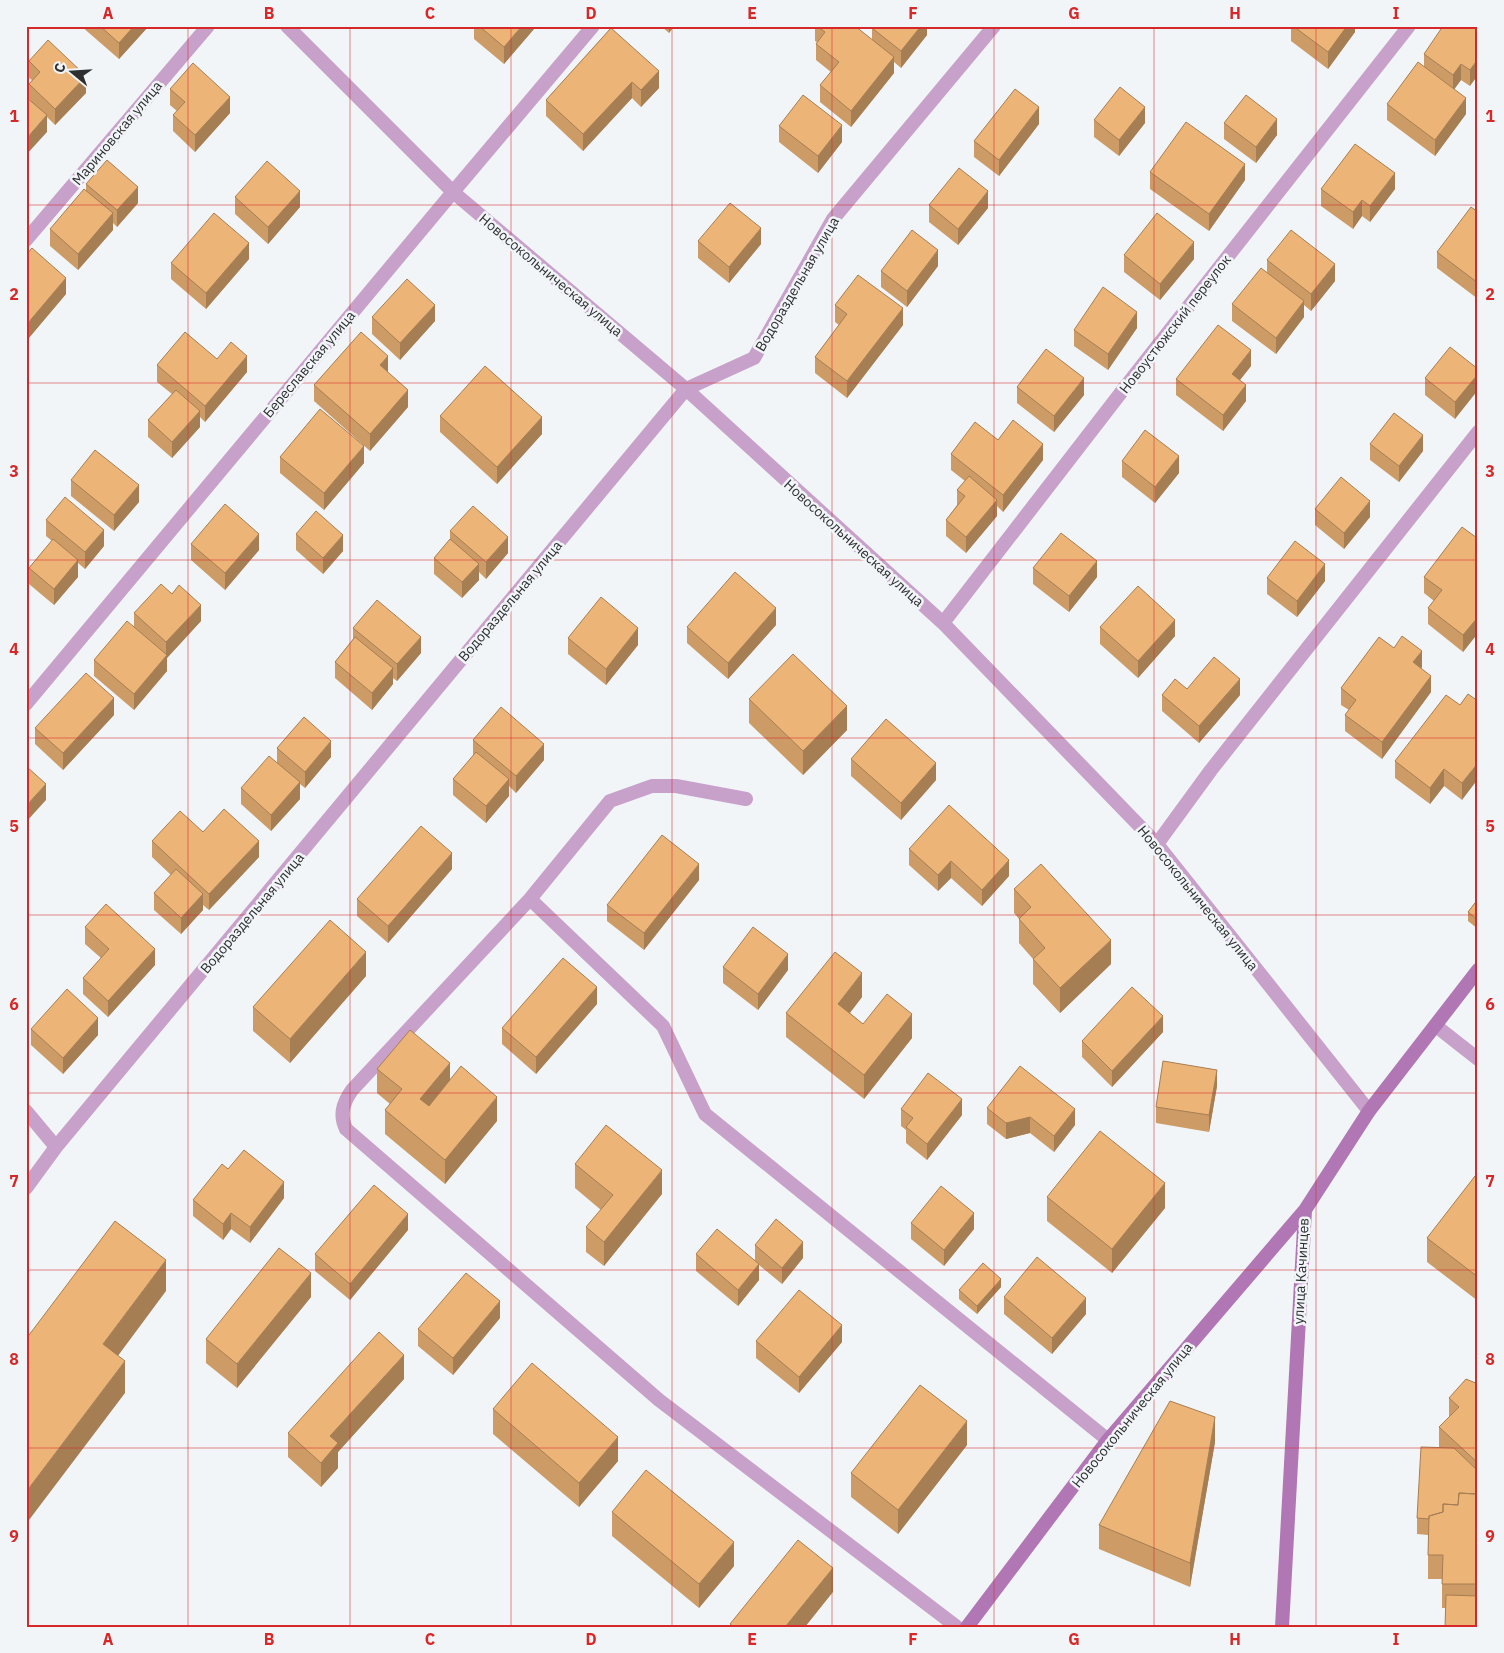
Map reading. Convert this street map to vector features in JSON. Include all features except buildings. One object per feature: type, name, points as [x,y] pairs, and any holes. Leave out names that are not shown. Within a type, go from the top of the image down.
[{"type":"main road","name":"улица Качинцев","points":[[1282,1627],[1305,1210],[1369,1111],[1478,970]]},
{"type":"main road","name":"Новосокольническая улица","points":[[967,1627],[1108,1440],[1305,1210]]},
{"type":"street","name":"Мариновская улица","points":[[26,240],[208,26]]},
{"type":"street","name":"Новосокольническая улица","points":[[287,26],[453,192],[686,389],[943,623],[1156,844],[1369,1111]]},
{"type":"street","name":"Береславская улица","points":[[26,704],[593,26]]},
{"type":"street","name":"Водораздельная улица","points":[[26,1188],[56,1147],[686,389],[754,358],[833,218],[994,26]]},
{"type":"street","name":"Новоустюжский переулок","points":[[943,623],[1409,26]]},
{"type":"street","points":[[1156,844],[1217,762],[1478,432]]},
{"type":"street","points":[[746,799],[676,786],[652,786],[610,801],[530,898],[352,1090],[345,1100],[341,1120],[346,1129],[659,1400],[957,1627]]},
{"type":"street","points":[[530,898],[663,1026],[704,1114],[1108,1440]]},
{"type":"street","points":[[1436,1026],[1478,1059]]},
{"type":"street","points":[[26,1110],[56,1147]]}]
